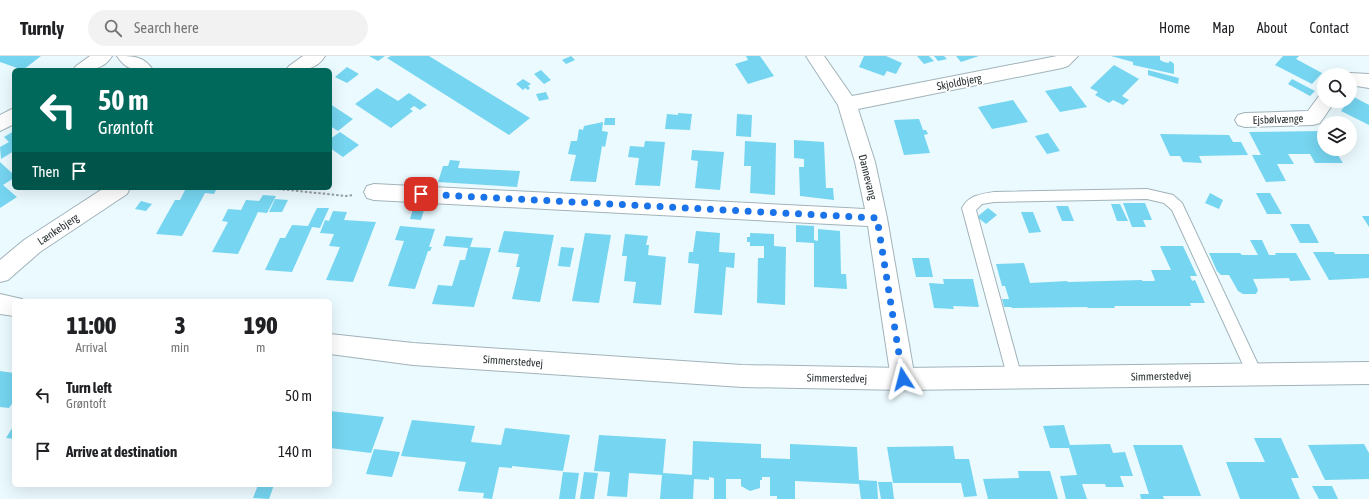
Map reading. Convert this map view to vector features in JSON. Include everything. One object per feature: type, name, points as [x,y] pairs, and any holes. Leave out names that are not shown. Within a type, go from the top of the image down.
[{"type":"street","points":[[85,68],[103,56]]},
{"type":"street","points":[[126,56],[141,68]]},
{"type":"street","points":[[298,68],[316,56]]},
{"type":"street","name":"Dannevang","points":[[815,56],[847,104],[865,162],[877,218],[903,379]]},
{"type":"street","name":"Skjoldbjerg","points":[[847,104],[1062,62],[1069,56]]},
{"type":"street","points":[[1357,80],[1369,81]]},
{"type":"street","name":"Ejsbølvænge","points":[[1245,120],[1313,118],[1321,108]]},
{"type":"street","points":[[0,124],[12,116]]},
{"type":"street","name":"Lænkebjerg","points":[[0,273],[32,246],[117,190]]},
{"type":"street","points":[[374,192],[877,218]]},
{"type":"street","points":[[0,304],[12,306]]},
{"type":"street","name":"Simmerstedvej","points":[[332,344],[413,354],[742,376],[903,379],[1369,373]]},
{"type":"lane","points":[[1014,378],[969,208],[978,200],[994,197],[1147,194],[1168,199],[1177,207],[1255,374]]},
{"type":"path","points":[[288,190],[346,196],[374,192]]},
{"type":"building","points":[[0,56],[41,56],[26,68],[17,68],[0,62]]},
{"type":"building","points":[[369,56],[385,56],[378,61]]},
{"type":"building","points":[[391,56],[429,56],[530,118],[509,135],[387,58]]},
{"type":"building","points":[[571,56],[575,60],[566,64],[562,60]]},
{"type":"building","points":[[746,56],[760,56],[774,76],[748,84],[735,64],[748,60]]},
{"type":"building","points":[[864,56],[886,56],[902,63],[896,74],[887,71],[884,76],[859,67]]},
{"type":"building","points":[[917,56],[929,56],[934,61],[924,64]]},
{"type":"building","points":[[934,56],[944,56],[947,59],[938,61]]},
{"type":"building","points":[[956,56],[979,56],[961,62]]},
{"type":"building","points":[[1111,56],[1160,56],[1160,60],[1169,63],[1169,61],[1174,64],[1174,74],[1133,65],[1133,62]]},
{"type":"building","points":[[1283,56],[1299,56],[1296,59],[1317,70],[1317,78],[1312,84],[1275,65]]},
{"type":"building","points":[[1114,65],[1139,79],[1122,96],[1129,100],[1123,105],[1113,100],[1109,103],[1095,95],[1098,92],[1090,88]]},
{"type":"building","points":[[347,67],[359,74],[347,83],[335,77]]},
{"type":"building","points":[[541,70],[551,80],[544,84],[534,74]]},
{"type":"building","points":[[1148,70],[1179,78],[1178,84],[1148,75]]},
{"type":"building","points":[[523,79],[531,84],[528,86],[530,88],[528,90],[525,88],[523,90],[516,84]]},
{"type":"building","points":[[1292,79],[1315,91],[1310,96],[1288,84]]},
{"type":"building","points":[[1071,86],[1087,107],[1060,112],[1045,91]]},
{"type":"building","points":[[377,88],[398,101],[409,93],[427,105],[420,110],[414,106],[410,109],[413,111],[391,128],[355,104]]},
{"type":"building","points":[[546,92],[549,99],[539,101],[536,94]]},
{"type":"building","points":[[1357,99],[1369,105],[1369,125],[1357,119],[1357,116],[1351,116],[1341,111],[1343,108],[1357,108]]},
{"type":"building","points":[[1013,100],[1028,122],[992,129],[978,107]]},
{"type":"building","points":[[332,105],[353,119],[338,131],[332,127]]},
{"type":"building","points":[[678,113],[692,114],[690,130],[665,129],[667,114],[678,115]]},
{"type":"building","points":[[737,114],[752,115],[751,137],[736,136]]},
{"type":"building","points":[[605,118],[615,118],[615,125],[604,125]]},
{"type":"building","points":[[919,119],[923,130],[926,130],[928,134],[924,135],[930,153],[904,155],[894,120]]},
{"type":"building","points":[[603,122],[602,131],[608,132],[605,147],[602,146],[596,182],[570,181],[576,155],[568,154],[571,141],[577,141],[579,129],[583,130],[584,126]]},
{"type":"building","points":[[1317,131],[1317,156],[1338,156],[1343,163],[1315,163],[1310,154],[1288,154],[1294,164],[1277,164],[1286,181],[1266,182],[1252,155],[1261,155],[1249,132]]},
{"type":"building","points":[[12,132],[12,152],[1,159],[0,147],[9,142],[4,137]]},
{"type":"building","points":[[340,132],[359,145],[343,157],[332,149],[332,138]]},
{"type":"building","points":[[1048,133],[1060,151],[1047,154],[1035,136]]},
{"type":"building","points":[[1160,134],[1229,135],[1233,142],[1241,142],[1248,155],[1199,156],[1202,163],[1183,162],[1180,156],[1170,156]]},
{"type":"building","points":[[794,140],[824,142],[826,188],[833,188],[834,200],[800,196],[799,167],[804,167],[804,159],[794,158]]},
{"type":"building","points":[[645,141],[665,142],[660,186],[635,185],[639,158],[628,157],[630,146],[644,147]]},
{"type":"building","points":[[745,141],[776,143],[775,195],[750,193],[751,166],[744,166]]},
{"type":"building","points":[[692,150],[724,152],[720,190],[695,188],[698,161],[691,160]]},
{"type":"building","points":[[450,160],[460,161],[458,168],[520,171],[517,187],[438,182],[443,166],[448,166]]},
{"type":"building","points":[[0,162],[12,173],[12,179],[3,185],[17,197],[0,208]]},
{"type":"building","points":[[185,190],[216,190],[214,194],[205,193],[182,236],[156,234],[175,200],[180,200]]},
{"type":"building","points":[[1210,193],[1223,200],[1219,209],[1205,203]]},
{"type":"building","points":[[1256,193],[1270,193],[1282,214],[1267,214]]},
{"type":"building","points":[[263,195],[276,196],[267,213],[258,212],[238,254],[212,252],[228,222],[222,221],[228,209],[241,210],[246,200],[259,201]]},
{"type":"building","points":[[275,199],[288,200],[282,212],[269,212]]},
{"type":"building","points":[[141,201],[152,204],[146,211],[135,209]]},
{"type":"building","points":[[1123,203],[1145,203],[1152,220],[1143,220],[1146,227],[1132,227]]},
{"type":"building","points":[[1111,204],[1120,204],[1128,221],[1117,221]]},
{"type":"building","points":[[1056,206],[1068,206],[1074,221],[1062,221]]},
{"type":"building","points":[[317,208],[329,208],[320,228],[312,227],[292,272],[265,270],[280,238],[285,238],[292,225],[308,226]]},
{"type":"building","points":[[988,208],[997,215],[986,224],[977,217]]},
{"type":"building","points":[[413,209],[424,210],[421,220],[410,219]]},
{"type":"building","points":[[333,211],[347,212],[344,220],[376,222],[353,282],[326,280],[340,247],[329,246],[334,234],[320,233],[325,220],[329,221]]},
{"type":"building","points":[[1021,212],[1033,212],[1041,232],[1029,233]]},
{"type":"building","points":[[1362,216],[1369,216],[1369,227]]},
{"type":"building","points":[[1290,224],[1309,224],[1319,243],[1300,243]]},
{"type":"building","points":[[796,225],[814,226],[814,240],[818,241],[818,229],[840,231],[841,274],[846,274],[847,289],[814,287],[814,243],[796,242]]},
{"type":"building","points":[[400,226],[435,229],[429,247],[432,247],[430,251],[428,251],[415,289],[388,286],[404,241],[395,240]]},
{"type":"building","points":[[504,231],[554,235],[540,302],[512,299],[520,267],[516,267],[519,254],[498,252]]},
{"type":"building","points":[[696,231],[720,233],[719,252],[735,253],[734,268],[726,267],[722,315],[694,313],[699,264],[688,263],[689,252],[693,252]]},
{"type":"building","points":[[585,233],[611,235],[599,303],[572,301]]},
{"type":"building","points":[[750,233],[774,234],[774,246],[786,247],[785,305],[757,303],[758,258],[764,258],[764,246],[750,246],[750,242],[747,242],[747,237],[750,237]]},
{"type":"building","points":[[625,234],[648,236],[646,245],[649,245],[648,255],[666,257],[661,305],[633,303],[636,282],[624,281],[627,256],[622,256]]},
{"type":"building","points":[[446,236],[473,238],[470,247],[491,248],[474,307],[432,304],[438,285],[452,286],[460,260],[465,260],[468,248],[443,246]]},
{"type":"building","points":[[1250,240],[1262,240],[1269,255],[1276,255],[1275,253],[1296,253],[1311,280],[1290,281],[1289,278],[1253,279],[1258,290],[1256,294],[1243,294],[1238,291],[1229,275],[1221,275],[1217,271],[1209,253],[1240,253],[1242,255],[1258,255]]},
{"type":"building","points":[[1160,246],[1183,246],[1197,276],[1190,276],[1192,281],[1195,280],[1205,303],[1190,303],[1191,306],[1114,306],[1115,308],[1004,307],[1002,299],[1009,299],[1005,286],[1002,286],[996,264],[1024,263],[1030,283],[1067,281],[1154,281],[1155,280],[1151,270],[1171,270]]},
{"type":"building","points":[[561,247],[574,248],[570,267],[558,266]]},
{"type":"building","points":[[1313,252],[1334,252],[1335,254],[1369,254],[1369,278],[1329,280]]},
{"type":"building","points":[[912,258],[929,258],[933,277],[916,277]]},
{"type":"building","points":[[943,279],[973,279],[979,307],[953,306],[954,309],[934,308],[929,283],[944,284]]},
{"type":"building","points":[[0,371],[12,373],[12,404],[9,408],[0,407]]},
{"type":"building","points":[[332,411],[384,417],[371,453],[332,448]]},
{"type":"building","points":[[412,420],[475,426],[471,442],[501,445],[505,428],[570,435],[563,471],[512,466],[512,468],[499,467],[492,499],[483,498],[484,493],[458,491],[466,462],[401,456]]},
{"type":"building","points":[[1064,425],[1070,445],[1110,444],[1113,453],[1125,452],[1133,476],[1120,476],[1124,487],[1106,487],[1105,484],[1082,484],[1087,499],[1066,499],[1060,476],[1077,475],[1069,448],[1050,448],[1043,426]]},
{"type":"building","points":[[12,428],[12,439],[6,438]]},
{"type":"building","points":[[599,435],[666,439],[663,473],[692,475],[693,441],[761,444],[761,458],[790,459],[790,444],[857,447],[859,480],[877,481],[878,499],[861,499],[859,484],[795,481],[795,499],[777,499],[777,496],[770,496],[770,477],[762,477],[762,480],[760,480],[760,488],[750,491],[741,486],[741,479],[726,479],[726,499],[714,499],[714,478],[709,477],[709,480],[694,479],[693,499],[660,499],[662,475],[629,473],[627,497],[607,496],[610,472],[594,471]]},
{"type":"building","points":[[1254,438],[1281,438],[1299,478],[1291,478],[1300,499],[1240,499],[1226,462],[1265,462]]},
{"type":"building","points":[[1364,444],[1369,453],[1369,479],[1325,480],[1308,445]]},
{"type":"building","points":[[1133,445],[1182,445],[1201,496],[1163,496],[1164,499],[1141,499],[1140,494],[1149,494]]},
{"type":"building","points":[[953,446],[955,459],[969,459],[977,496],[964,497],[961,483],[893,483],[887,447]]},
{"type":"building","points":[[374,449],[400,452],[392,477],[366,474]]},
{"type":"building","points":[[1018,471],[1050,471],[1058,499],[988,499],[983,479],[1019,478]]},
{"type":"building","points":[[563,472],[579,473],[575,499],[559,499]]},
{"type":"building","points":[[584,472],[598,473],[594,499],[580,499]]},
{"type":"building","points":[[878,482],[892,482],[894,499],[881,499]]},
{"type":"building","points":[[1312,486],[1332,486],[1338,499],[1319,499]]},
{"type":"building","points":[[257,487],[273,487],[269,499],[253,498]]},
{"type":"route","points":[[421,194],[877,218],[903,379]]}]
